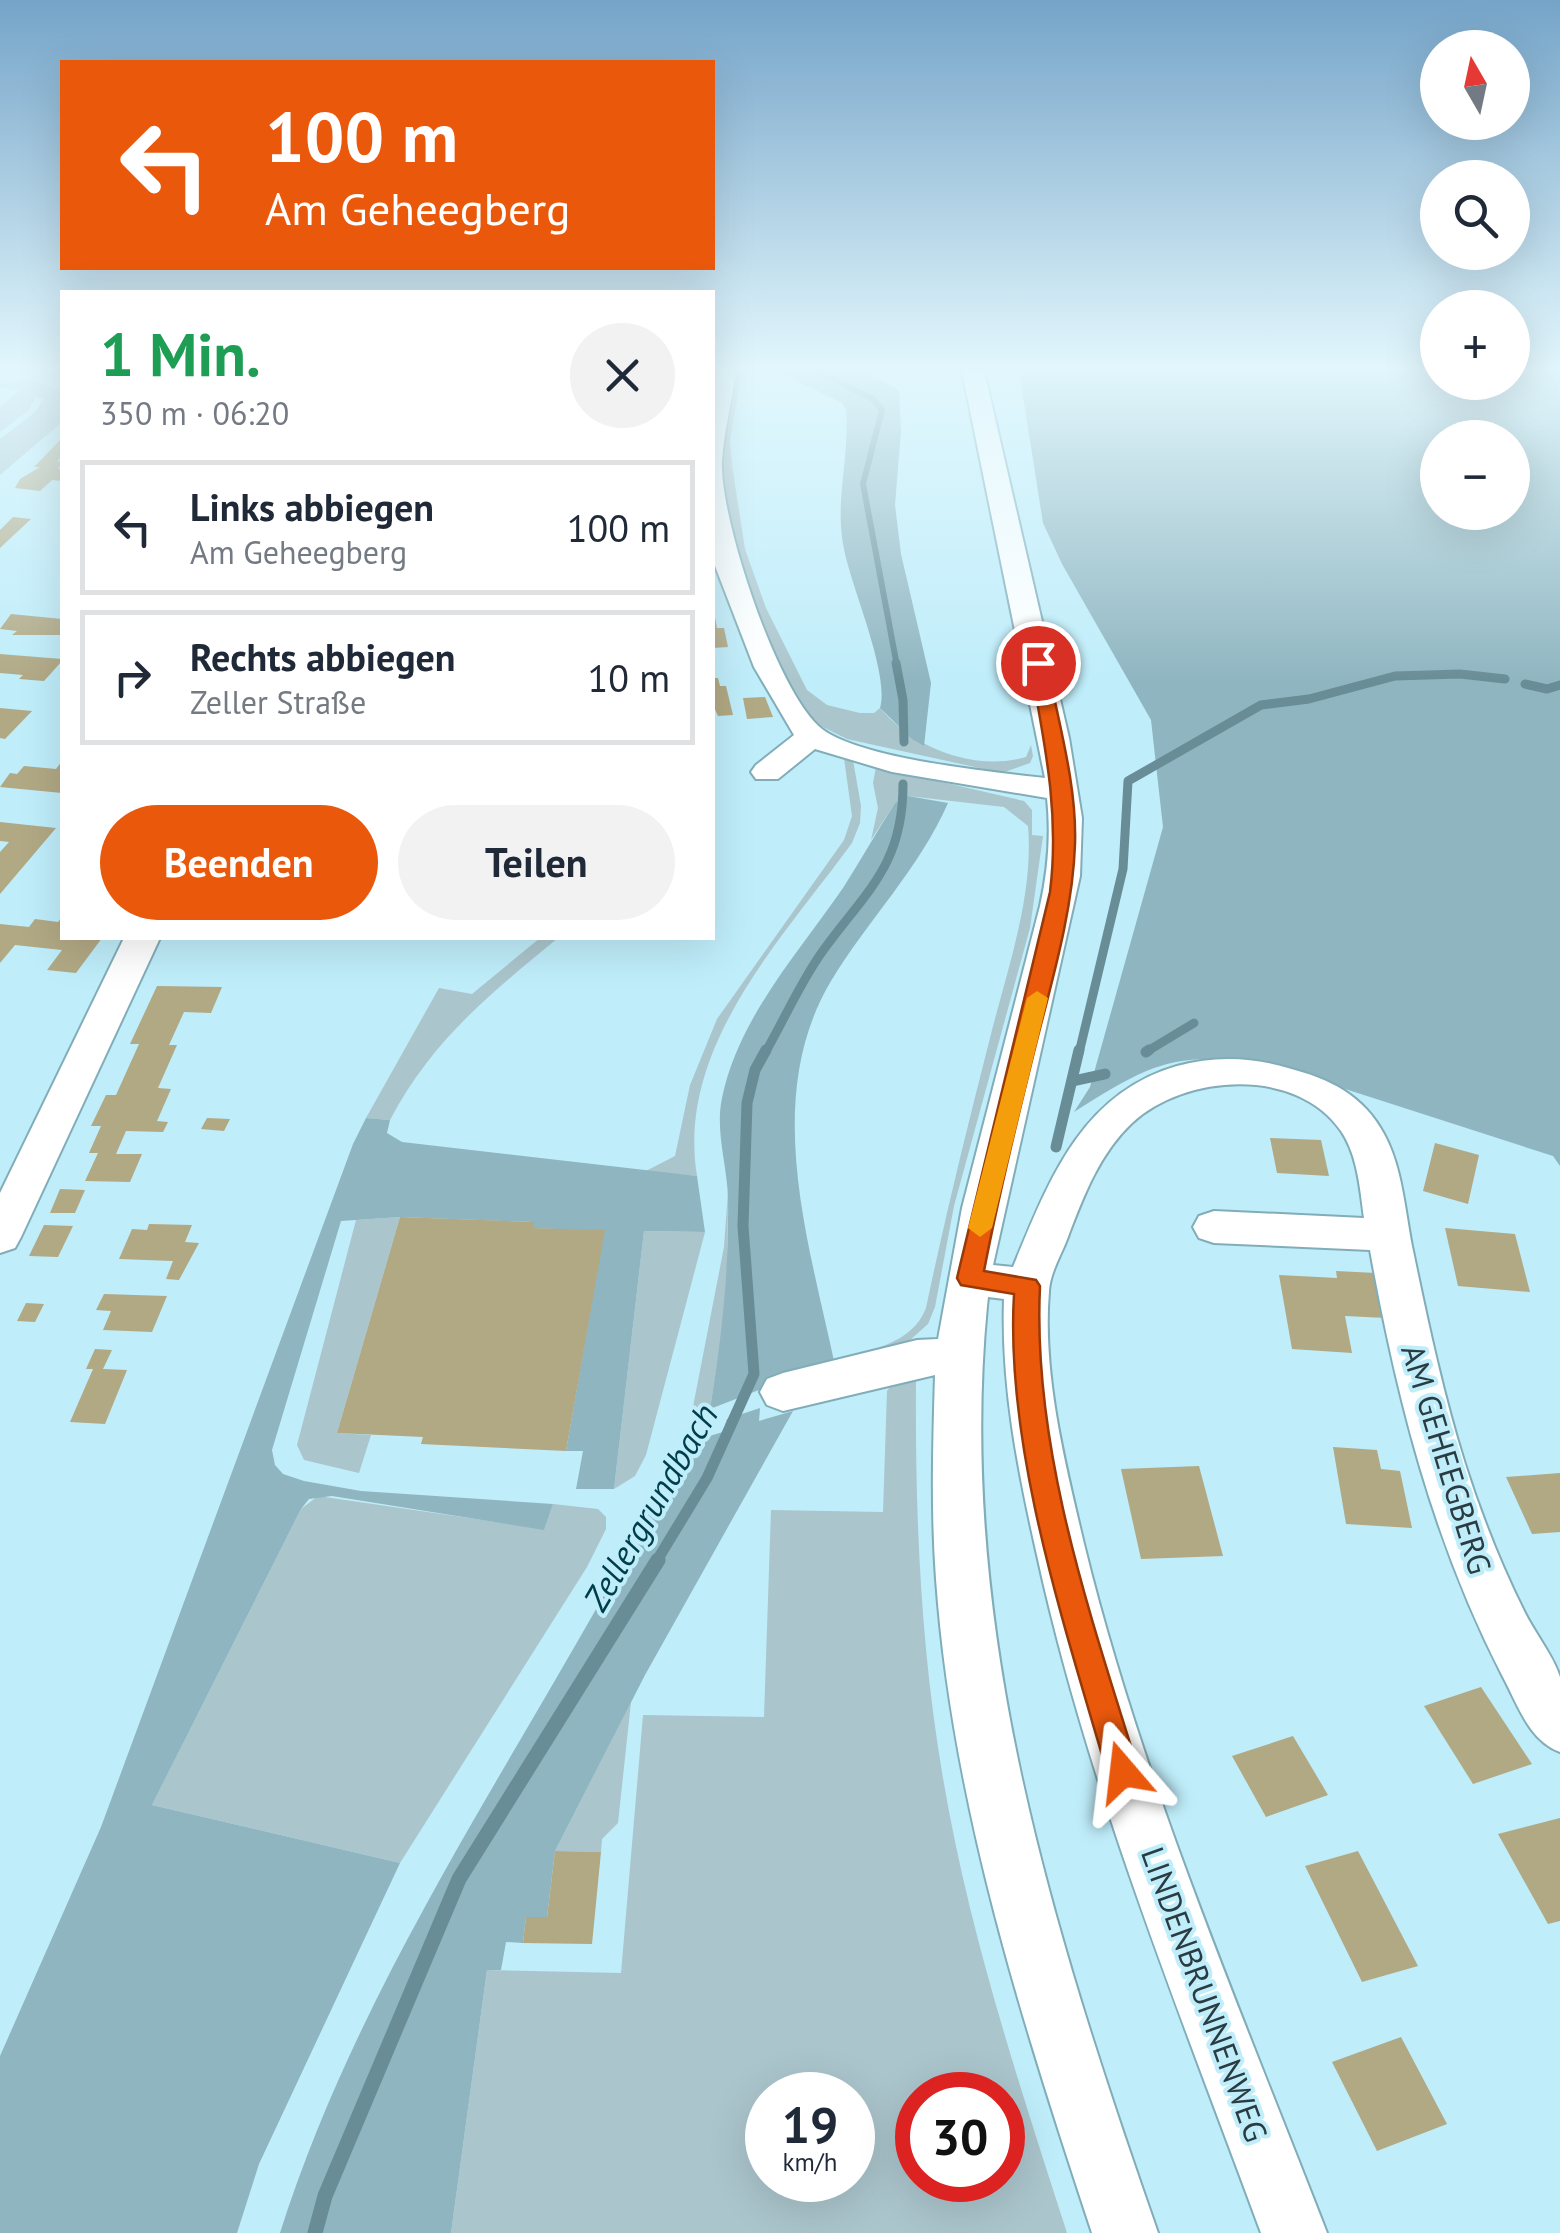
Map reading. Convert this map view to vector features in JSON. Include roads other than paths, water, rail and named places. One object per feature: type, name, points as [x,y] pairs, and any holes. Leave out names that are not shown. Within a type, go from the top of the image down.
[{"type":"street","points":[[997,475],[1063,790],[1066,843],[1060,892],[970,1278],[960,1355],[956,1464],[964,1602],[977,1693],[1022,1905],[1056,2034],[1125,2233]]},
{"type":"street","points":[[715,507],[724,555],[786,701],[812,736],[851,750],[1002,783],[1063,790]]},
{"type":"street","points":[[767,772],[812,736]]},
{"type":"street","points":[[0,1237],[141,940]]},
{"type":"street","name":"AM GEHEEGBERG","points":[[1027,1286],[1092,1142],[1113,1114],[1132,1098],[1163,1084],[1218,1070],[1260,1074],[1307,1086],[1347,1111],[1366,1138],[1417,1374],[1456,1512],[1491,1604],[1560,1726]]},
{"type":"street","points":[[1214,1227],[1388,1234]]},
{"type":"street","points":[[970,1278],[1027,1286]]},
{"type":"street","name":"LINDENBRUNNENWEG","points":[[1027,1286],[1024,1341],[1030,1400],[1068,1592],[1123,1772],[1294,2233]]},
{"type":"street","points":[[783,1392],[917,1358],[960,1355]]},
{"type":"waterway","name":"Zellergrundbach","points":[[865,475],[863,484],[897,666]]},
{"type":"waterway","name":"Zellergrundbach","points":[[896,663],[903,700],[904,742]]},
{"type":"waterway","points":[[1079,1053],[1123,869],[1128,781],[1261,705],[1309,699],[1395,676],[1460,674],[1505,679]]},
{"type":"waterway","points":[[1525,684],[1547,689],[1560,685]]},
{"type":"waterway","name":"Zellergrundbach","points":[[765,1053],[814,964],[867,894],[889,857],[897,836],[903,784]]},
{"type":"waterway","points":[[1149,1050],[1146,1052],[1194,1023]]},
{"type":"waterway","name":"Zellergrundbach","points":[[656,1562],[707,1478],[754,1374],[743,1226],[747,1103],[755,1070],[766,1050]]},
{"type":"waterway","points":[[1056,1147],[1079,1050]]},
{"type":"waterway","points":[[1073,1081],[1105,1074]]},
{"type":"waterway","name":"Zellergrundbach","points":[[315,2233],[325,2196],[459,1879],[658,1560]]}]
